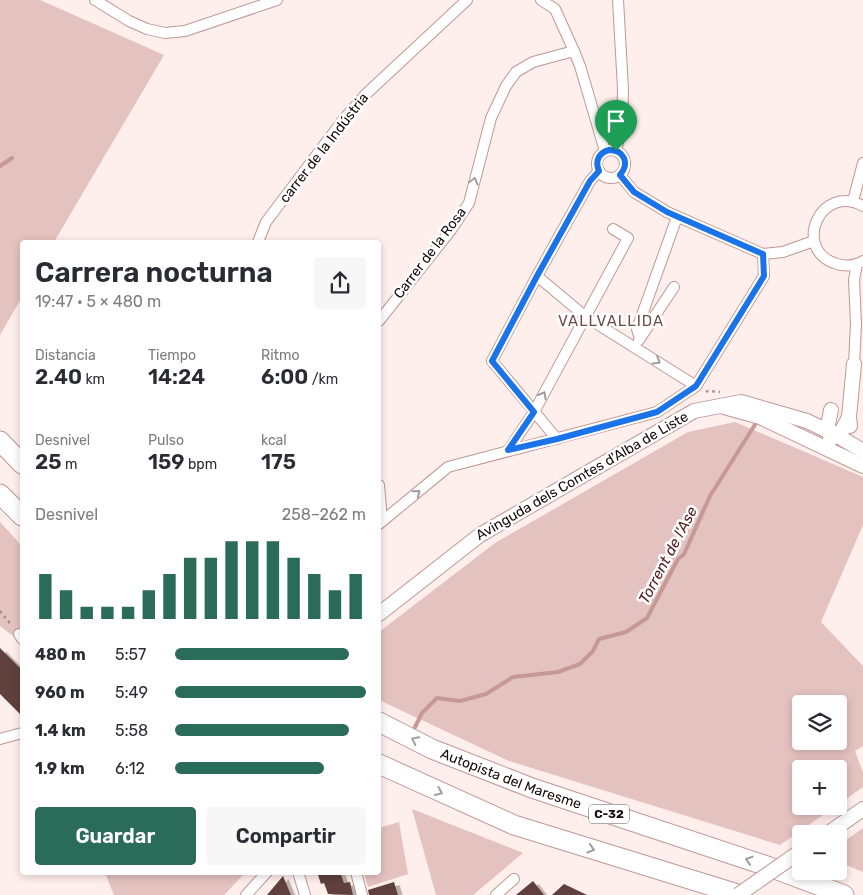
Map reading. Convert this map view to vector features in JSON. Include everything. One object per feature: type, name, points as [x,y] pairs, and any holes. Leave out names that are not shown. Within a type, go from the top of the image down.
[{"type":"highway","points":[[0,442],[20,462]]},
{"type":"highway","points":[[0,494],[20,514]]},
{"type":"highway","name":"Autopista del Maresme","points":[[381,723],[432,748],[532,788],[767,866],[844,895]]},
{"type":"highway","points":[[381,765],[514,825],[740,895]]},
{"type":"street","points":[[94,0],[147,29],[165,33],[185,32],[278,0]]},
{"type":"street","name":"carrer de la Indústria","points":[[259,240],[266,222],[343,120],[366,94],[467,0]]},
{"type":"street","points":[[541,0],[555,9],[574,51],[605,151]]},
{"type":"street","points":[[616,151],[622,125],[623,89],[618,0]]},
{"type":"street","name":"Carrer de la Rosa","points":[[381,318],[451,230],[468,203],[491,118],[506,86],[516,72],[533,62],[574,51]]},
{"type":"street","points":[[605,151],[616,151],[624,157],[623,171],[616,177],[608,178],[599,171],[597,161],[605,151]]},
{"type":"street","points":[[853,201],[863,163]]},
{"type":"street","points":[[557,439],[492,361],[590,181],[599,171]]},
{"type":"street","points":[[620,175],[634,192],[677,216],[763,254],[783,252],[814,241]]},
{"type":"street","points":[[860,262],[848,266],[829,262],[816,248],[814,227],[817,217],[832,203],[853,201],[863,206]]},
{"type":"street","points":[[640,338],[637,329],[677,216]]},
{"type":"street","points":[[508,450],[534,412],[628,238],[613,229]]},
{"type":"street","points":[[381,521],[448,467],[657,412],[696,386],[764,276],[763,254]]},
{"type":"street","points":[[860,262],[854,280],[856,324],[849,417],[851,432],[856,441],[863,447]]},
{"type":"street","points":[[537,276],[586,317],[696,386]]},
{"type":"street","points":[[633,346],[674,288]]},
{"type":"street","points":[[651,290],[664,302]]},
{"type":"street","points":[[807,421],[831,410],[842,398],[854,364]]},
{"type":"street","name":"Avinguda dels Comtes d'Alba de Liste","points":[[381,612],[480,535],[694,410],[740,402],[807,421],[832,435]]},
{"type":"street","points":[[719,405],[794,426],[829,439],[832,435],[842,431],[849,417]]},
{"type":"street","points":[[831,410],[828,425],[832,441],[839,448],[863,460]]},
{"type":"street","points":[[760,417],[863,466]]},
{"type":"street","points":[[832,435],[863,451]]},
{"type":"street","points":[[0,739],[20,734]]},
{"type":"street","points":[[840,825],[863,809]]},
{"type":"street","points":[[740,895],[792,857]]},
{"type":"street","points":[[246,895],[264,875]]},
{"type":"street","points":[[299,875],[305,895]]},
{"type":"street","points":[[357,875],[362,895]]},
{"type":"street","points":[[496,895],[514,879]]},
{"type":"path","points":[[0,611],[20,636]]},
{"type":"shaded area","points":[[0,0],[40,0],[164,55],[55,240],[20,240],[20,300],[0,335]]},
{"type":"shaded area","points":[[735,422],[863,477],[863,525],[821,622],[863,666],[863,746],[855,751],[863,773],[863,787],[847,798],[847,760],[792,760],[792,815],[823,815],[809,825],[792,825],[792,837],[780,845],[509,761],[381,701],[381,630],[495,543],[688,432]]},
{"type":"shaded area","points":[[0,522],[20,544],[20,641],[0,626]]},
{"type":"shaded area","points":[[412,809],[523,853],[473,895],[436,895]]},
{"type":"shaded area","points":[[399,822],[408,874],[368,887],[365,875],[381,875],[381,827]]},
{"type":"shaded area","points":[[863,828],[863,872],[847,865],[847,839]]},
{"type":"shaded area","points":[[106,875],[243,875],[224,895],[114,895]]},
{"type":"building","points":[[0,648],[20,668],[20,714],[0,694]]},
{"type":"building","points":[[318,875],[341,875],[344,883],[350,882],[353,895],[328,894],[324,883],[321,884]]},
{"type":"building","points":[[283,876],[291,895],[267,895]]},
{"type":"building","points":[[533,881],[544,895],[516,895]]},
{"type":"building","points":[[394,882],[398,895],[369,895],[368,890]]},
{"type":"building","points":[[564,884],[587,895],[552,895]]},
{"type":"waterway","points":[[0,166],[12,158]]},
{"type":"waterway","name":"Torrent de l'Ase","points":[[415,727],[422,713],[437,698],[460,701],[486,694],[513,677],[558,672],[580,664],[593,651],[599,639],[626,632],[647,618],[678,559],[684,554],[710,496],[756,423]]},
{"type":"district","name":"VALLVALLIDA","points":[[611,321]]},
{"type":"route","points":[[609,150],[616,151],[624,157],[625,162],[625,167],[620,175],[634,192],[667,212],[763,254],[764,276],[696,386],[657,412],[508,450],[534,412],[492,361],[590,181],[599,171],[597,161],[600,155],[609,150]]}]
